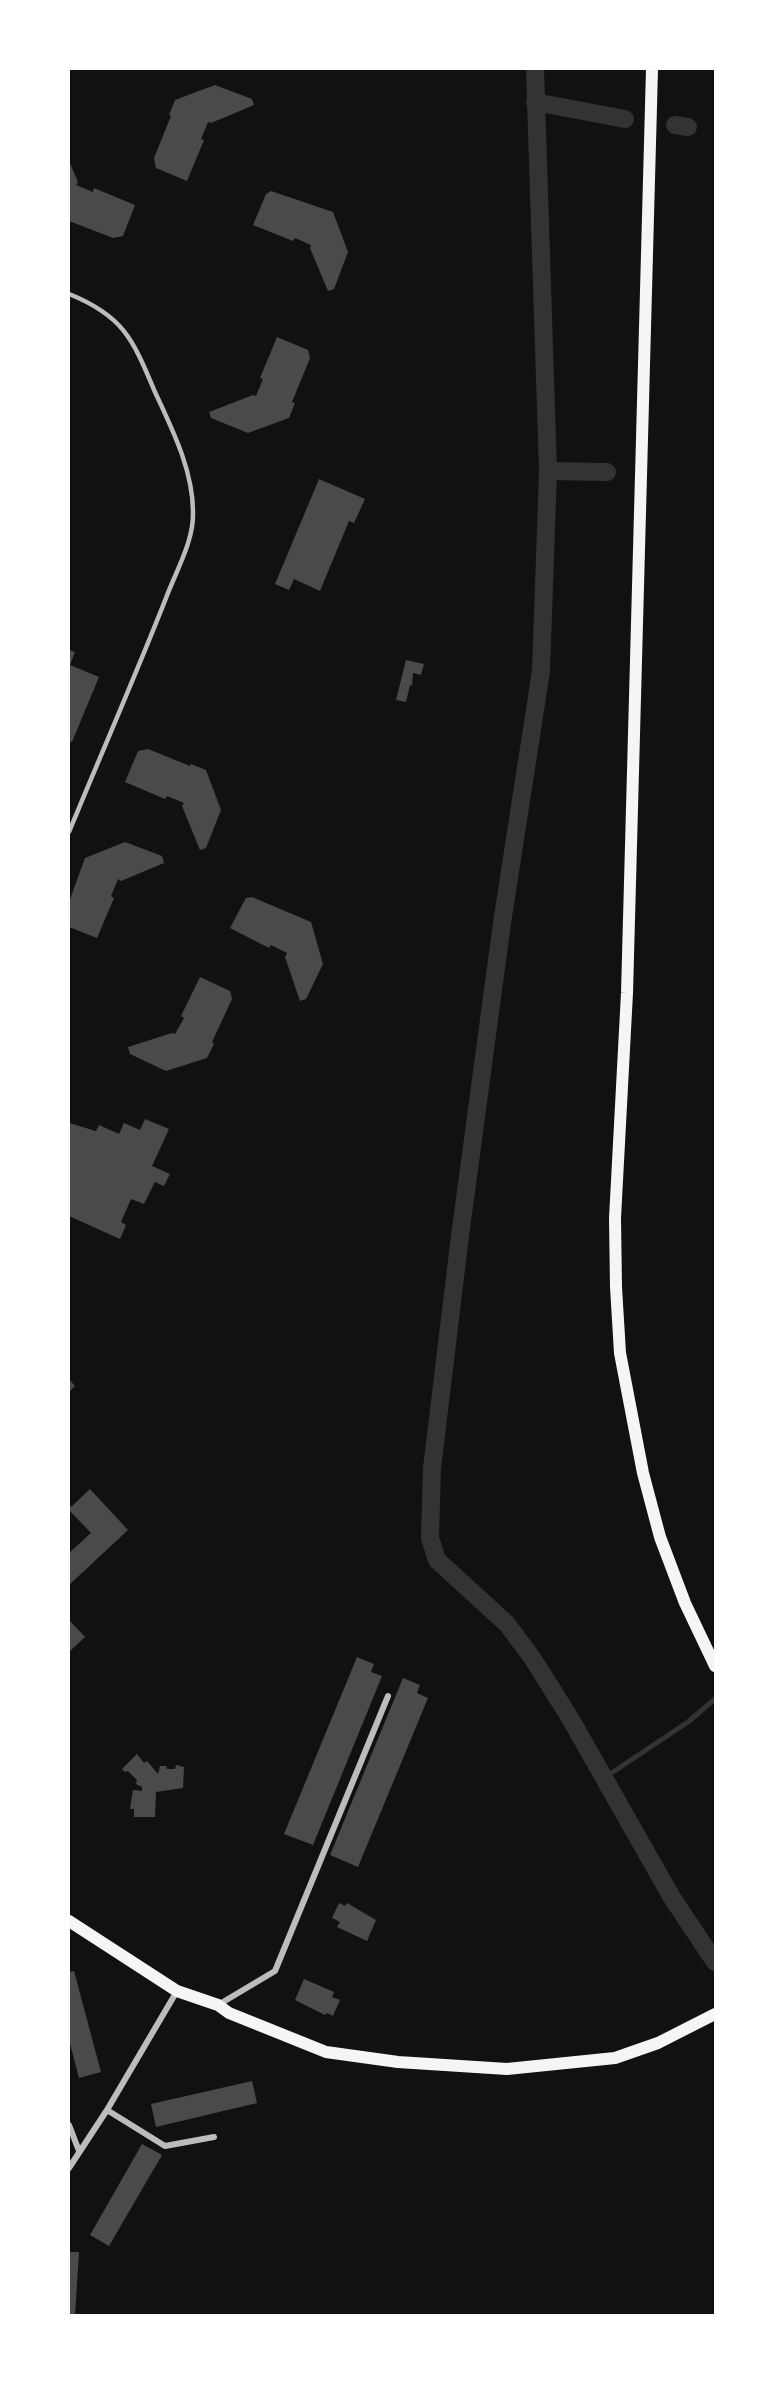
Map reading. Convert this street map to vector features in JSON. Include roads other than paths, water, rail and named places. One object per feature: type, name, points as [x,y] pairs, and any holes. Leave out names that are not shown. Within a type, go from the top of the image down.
[{"type":"main road","points":[[651,69],[627,993],[615,1218],[616,1287],[620,1353],[643,1473],[660,1537],[715,1666]]},
{"type":"main road","points":[[69,1921],[177,1991],[218,2005],[230,2013],[326,2052],[398,2062],[507,2069],[615,2058],[658,2043],[711,2016]]},
{"type":"street","points":[[218,2005],[275,1971],[388,1696]]},
{"type":"street","points":[[69,2168],[107,2110],[177,1991]]},
{"type":"street","points":[[107,2110],[165,2146],[214,2137]]},
{"type":"street","points":[[69,2125],[79,2151]]},
{"type":"lane","points":[[69,294],[110,315],[135,347],[180,450],[194,514],[188,541],[69,832]]},
{"type":"waterway","points":[[535,69],[548,471],[541,671],[502,923],[460,1236],[432,1468],[430,1538],[437,1560],[507,1624],[533,1659],[570,1718],[671,1896],[715,1962]]},
{"type":"waterway","points":[[535,102],[625,119]]},
{"type":"waterway","points":[[675,125],[688,127]]},
{"type":"waterway","points":[[548,471],[607,472]]},
{"type":"waterway","points":[[604,1778],[688,1722],[715,1699]]}]
